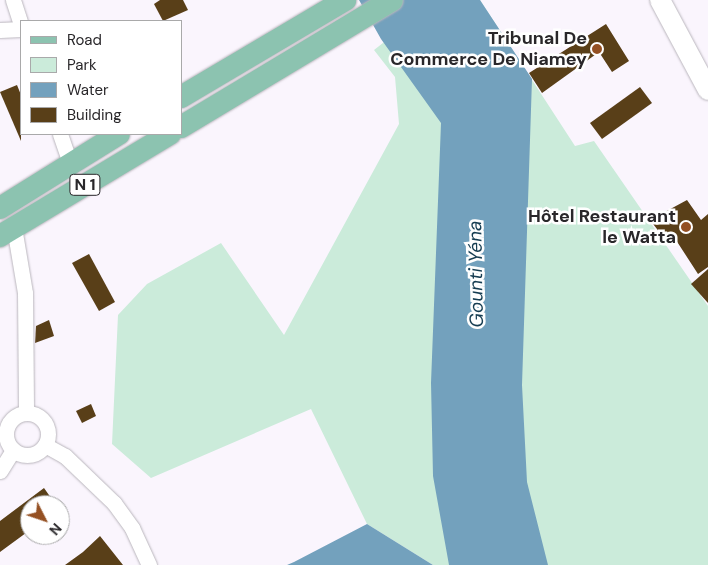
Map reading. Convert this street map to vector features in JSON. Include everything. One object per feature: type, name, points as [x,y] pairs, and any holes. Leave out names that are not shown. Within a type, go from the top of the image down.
[{"type":"main road","points":[[182,126],[392,0]]},
{"type":"main road","points":[[182,96],[342,2]]},
{"type":"main road","name":"N 1","points":[[70,163],[117,135]]},
{"type":"main road","name":"N 1","points":[[7,231],[168,135]]},
{"type":"main road","points":[[3,200],[70,163]]},
{"type":"street","points":[[13,0],[20,21]]},
{"type":"street","points":[[660,0],[708,90]]},
{"type":"street","points":[[0,30],[20,29]]},
{"type":"street","points":[[60,135],[70,163]]},
{"type":"street","points":[[7,231],[25,293],[26,413]]},
{"type":"street","points":[[13,450],[6,430],[13,418],[26,413],[38,416],[46,426],[45,445]]},
{"type":"street","points":[[13,450],[30,455],[45,445]]},
{"type":"street","points":[[45,445],[65,456],[114,503],[132,528],[149,565]]},
{"type":"street","points":[[0,471],[13,450]]},
{"type":"green space","points":[[438,0],[480,0],[575,146],[594,141],[708,306],[708,565],[433,565],[367,524],[311,409],[151,478],[112,444],[118,315],[147,284],[221,243],[284,335],[399,124],[395,77],[374,50]]},
{"type":"water","name":"Gounti Yéna","points":[[359,0],[480,0],[532,79],[522,385],[527,482],[548,565],[449,565],[433,476],[431,383],[441,123],[381,39]]},
{"type":"water","points":[[367,524],[433,565],[287,565],[294,562]]},
{"type":"building","points":[[160,0],[183,0],[188,10],[162,20],[154,4]]},
{"type":"building","points":[[606,24],[629,61],[612,72],[599,52],[542,93],[529,73]]},
{"type":"building","points":[[17,85],[20,92],[21,141],[0,92]]},
{"type":"building","points":[[640,87],[652,103],[602,139],[590,123]]},
{"type":"building","points":[[687,200],[701,220],[708,214],[708,267],[698,274],[674,237],[667,242],[650,220]]},
{"type":"building","points":[[89,254],[115,302],[99,311],[72,263]]},
{"type":"building","points":[[708,269],[708,303],[691,284]]},
{"type":"building","points":[[49,320],[54,336],[35,343],[36,326]]},
{"type":"building","points":[[91,404],[96,416],[82,423],[76,411]]},
{"type":"building","points":[[44,488],[49,495],[35,495]]},
{"type":"building","points":[[20,506],[20,537],[0,552],[0,521]]},
{"type":"building","points":[[100,536],[123,565],[65,565],[83,552]]},
{"type":"place","name":"Tribunal De Commerce De Niamey","points":[[597,49]]},
{"type":"place","name":"Hôtel Restaurant le Watta","points":[[686,227]]}]
